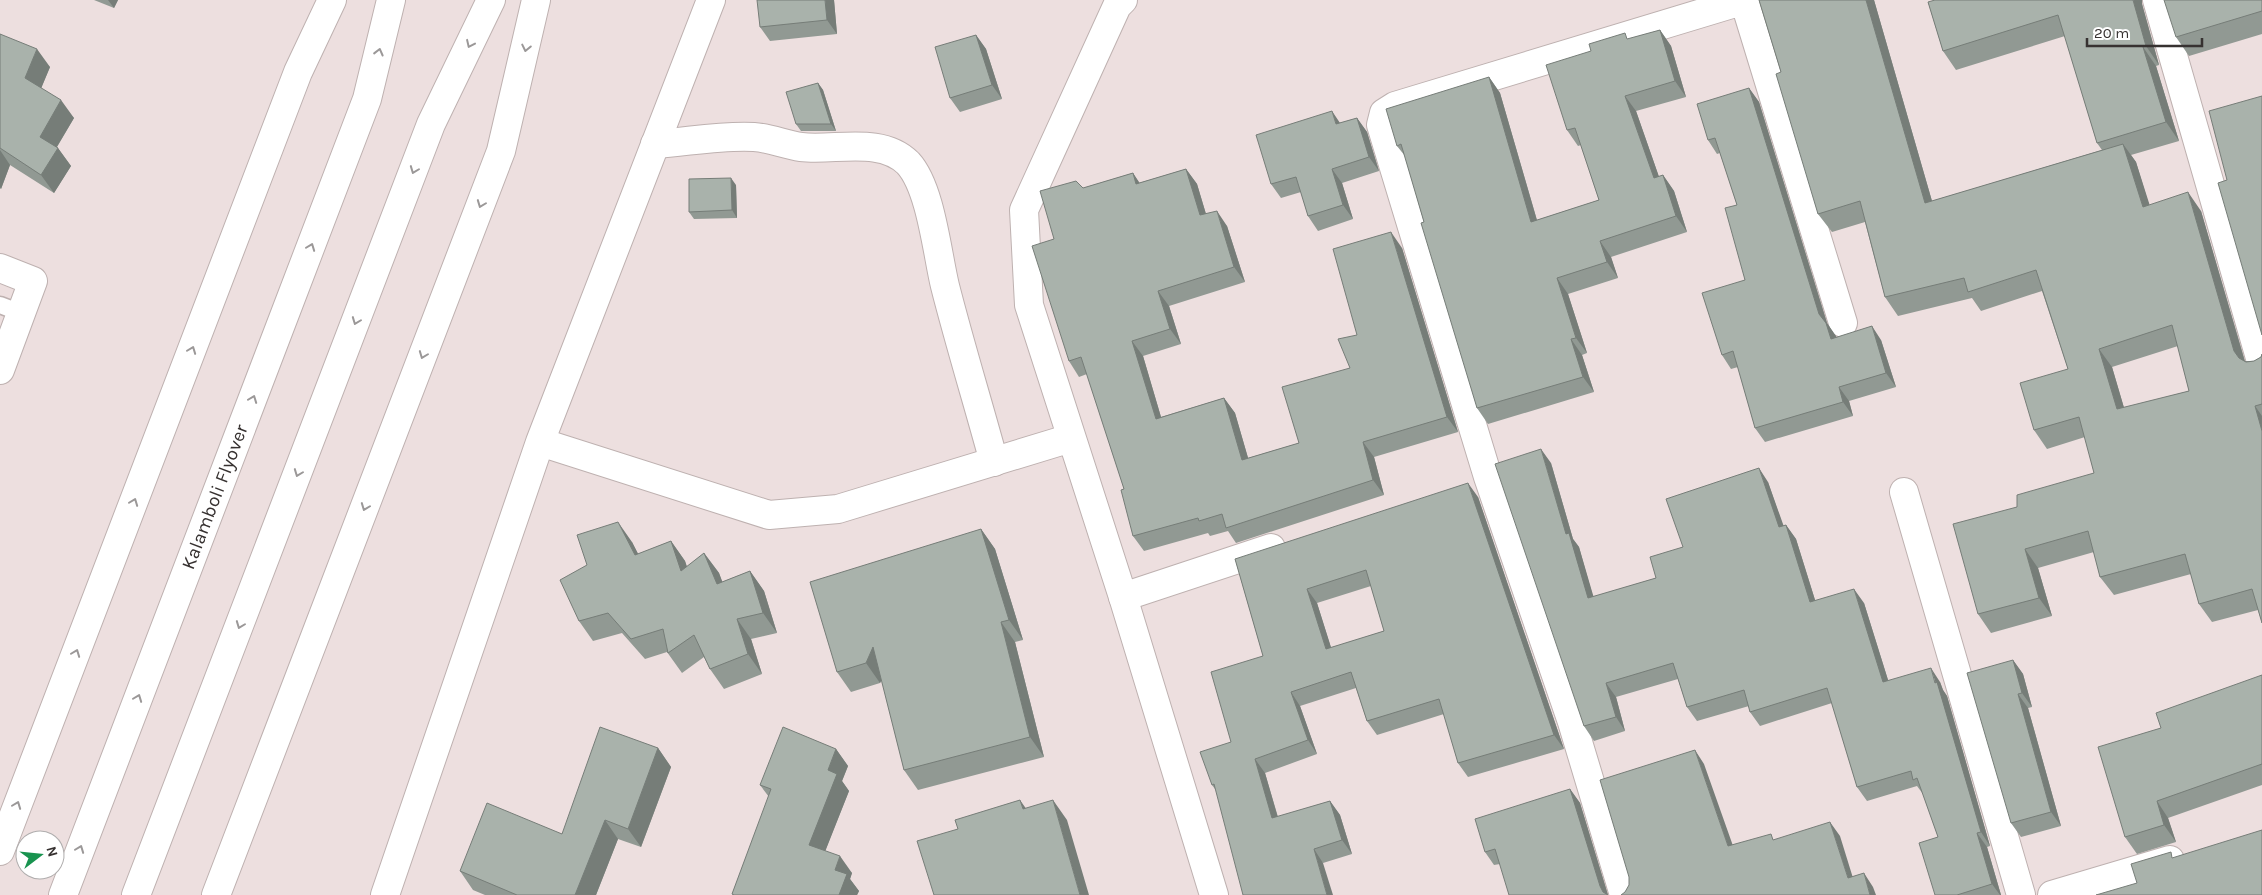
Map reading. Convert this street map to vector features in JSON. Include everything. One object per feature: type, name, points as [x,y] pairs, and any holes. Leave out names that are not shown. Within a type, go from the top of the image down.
[{"type":"main road","points":[[0,851],[298,72],[332,0]]},
{"type":"main road","name":"Kalamboli Flyover","points":[[63,895],[367,99],[391,0]]},
{"type":"main road","points":[[136,895],[432,124],[490,0]]},
{"type":"main road","points":[[216,895],[501,151],[536,0]]},
{"type":"main road","points":[[384,895],[540,442],[711,0]]},
{"type":"main road","points":[[1123,0],[1117,6],[1024,210],[1029,305],[1070,438],[1123,597],[1214,895]]},
{"type":"main road","points":[[1624,895],[1572,722],[1478,480],[1381,125],[1384,113],[1395,106],[1744,0],[1843,323]]},
{"type":"main road","points":[[2157,0],[2262,365]]},
{"type":"main road","points":[[655,144],[752,137],[775,139],[800,147],[870,147],[888,152],[908,163],[922,189],[934,228],[945,285],[994,462]]},
{"type":"main road","points":[[0,268],[33,281],[10,309],[0,370]]},
{"type":"main road","points":[[540,442],[769,515],[838,509],[1070,438]]},
{"type":"main road","points":[[1904,492],[2021,895]]},
{"type":"main road","points":[[1123,597],[1291,542]]},
{"type":"main road","points":[[2052,895],[2195,853]]},
{"type":"building","points":[[757,0],[825,0],[827,20],[760,27]]},
{"type":"building","points":[[1759,0],[1866,0],[1925,203],[2123,144],[2143,207],[2188,192],[2234,351],[2239,358],[2246,362],[2254,361],[2261,357],[2262,354],[2262,404],[2255,406],[2262,431],[2262,623],[2252,589],[2199,604],[2185,554],[2100,577],[2088,531],[2025,549],[2039,598],[1978,614],[1953,524],[2017,507],[2017,495],[2094,473],[2079,417],[2034,430],[2020,383],[2068,369],[2036,270],[1968,292],[1964,278],[1885,297],[1860,201],[1818,214],[1776,74],[1781,72]],"holes":[[[2172,325],[2189,391],[2117,409],[2099,349]]]},
{"type":"building","points":[[1935,0],[2133,0],[2146,46],[2143,47],[2166,122],[2097,143],[2058,15],[1943,51],[1928,2]]},
{"type":"building","points":[[2164,0],[2262,0],[2262,11],[2176,37]]},
{"type":"building","points":[[1660,30],[1675,81],[1625,96],[1654,178],[1663,175],[1676,216],[1600,241],[1607,262],[1557,278],[1576,338],[1571,339],[1583,377],[1477,408],[1421,223],[1424,222],[1401,144],[1397,146],[1386,109],[1489,77],[1531,222],[1599,200],[1575,128],[1567,130],[1546,65],[1591,51],[1589,44],[1625,33],[1627,39]]},
{"type":"building","points":[[0,34],[37,49],[25,78],[61,100],[40,137],[58,148],[41,175],[0,148]]},
{"type":"building","points":[[976,35],[992,85],[950,98],[935,47]]},
{"type":"building","points":[[818,83],[831,124],[796,124],[786,92]]},
{"type":"building","points":[[1749,88],[1819,314],[1826,323],[1831,339],[1872,326],[1886,373],[1839,387],[1843,402],[1755,428],[1733,351],[1722,355],[1702,293],[1745,280],[1725,208],[1737,205],[1715,138],[1708,140],[1697,104]]},
{"type":"building","points":[[2262,96],[2262,335],[2218,183],[2227,180],[2209,111]]},
{"type":"building","points":[[1332,111],[1336,124],[1357,118],[1369,157],[1332,169],[1343,205],[1308,216],[1296,177],[1271,184],[1256,135]]},
{"type":"building","points":[[1186,169],[1200,215],[1217,211],[1234,267],[1158,291],[1170,329],[1132,341],[1156,419],[1224,398],[1242,460],[1299,443],[1282,387],[1350,368],[1338,339],[1357,335],[1333,249],[1391,232],[1447,417],[1363,442],[1373,480],[1226,528],[1222,514],[1199,521],[1198,518],[1133,536],[1121,490],[1124,489],[1081,357],[1069,361],[1032,246],[1054,239],[1040,191],[1076,181],[1083,188],[1133,173],[1136,184]]},
{"type":"building","points":[[731,178],[732,210],[689,212],[689,179]]},
{"type":"building","points":[[1541,449],[1566,534],[1569,533],[1588,598],[1656,578],[1650,557],[1683,547],[1666,499],[1759,468],[1779,527],[1786,525],[1810,602],[1854,589],[1883,682],[1931,668],[1935,683],[1937,682],[1981,832],[1977,833],[1992,884],[1957,895],[1935,895],[1919,843],[1938,837],[1917,778],[1913,780],[1911,771],[1857,787],[1827,688],[1750,712],[1744,690],[1687,707],[1673,663],[1606,683],[1616,717],[1584,726],[1495,464]]},
{"type":"building","points":[[1468,483],[1554,735],[1458,763],[1439,699],[1367,721],[1351,672],[1291,692],[1308,740],[1255,759],[1272,818],[1330,801],[1342,840],[1314,849],[1327,895],[1243,895],[1214,784],[1212,785],[1200,752],[1231,742],[1211,672],[1263,656],[1235,559]],"holes":[[[1366,570],[1384,631],[1326,649],[1307,589]]]},
{"type":"building","points":[[618,522],[635,555],[671,541],[681,571],[704,553],[717,584],[750,571],[763,613],[737,619],[748,654],[710,669],[694,635],[668,653],[663,629],[631,639],[608,613],[579,621],[560,580],[587,565],[577,535]]},
{"type":"building","points":[[981,529],[1009,620],[1001,622],[1030,737],[904,770],[873,647],[866,663],[837,672],[810,582]]},
{"type":"building","points":[[2013,660],[2022,693],[2018,694],[2051,812],[2011,823],[1967,673]]},
{"type":"building","points":[[2262,675],[2262,764],[2157,801],[2164,825],[2125,837],[2098,747],[2161,728],[2156,713]]},
{"type":"building","points":[[600,727],[658,748],[628,829],[605,820],[575,895],[517,895],[460,871],[487,803],[562,834]]},
{"type":"building","points":[[783,727],[836,749],[828,770],[837,774],[809,845],[840,856],[835,870],[847,874],[839,895],[732,894],[771,789],[760,785]]},
{"type":"building","points":[[1695,750],[1728,846],[1771,834],[1773,840],[1830,822],[1848,878],[1864,873],[1870,895],[1621,895],[1629,885],[1629,877],[1600,780]]},
{"type":"building","points":[[1570,789],[1600,886],[1603,892],[1608,895],[1509,895],[1495,849],[1485,852],[1475,819]]},
{"type":"building","points":[[1020,800],[1023,809],[1053,800],[1080,895],[934,895],[917,841],[958,829],[955,820]]},
{"type":"building","points":[[2262,830],[2262,895],[2096,895],[2137,883],[2131,864],[2171,852],[2172,858]]}]
